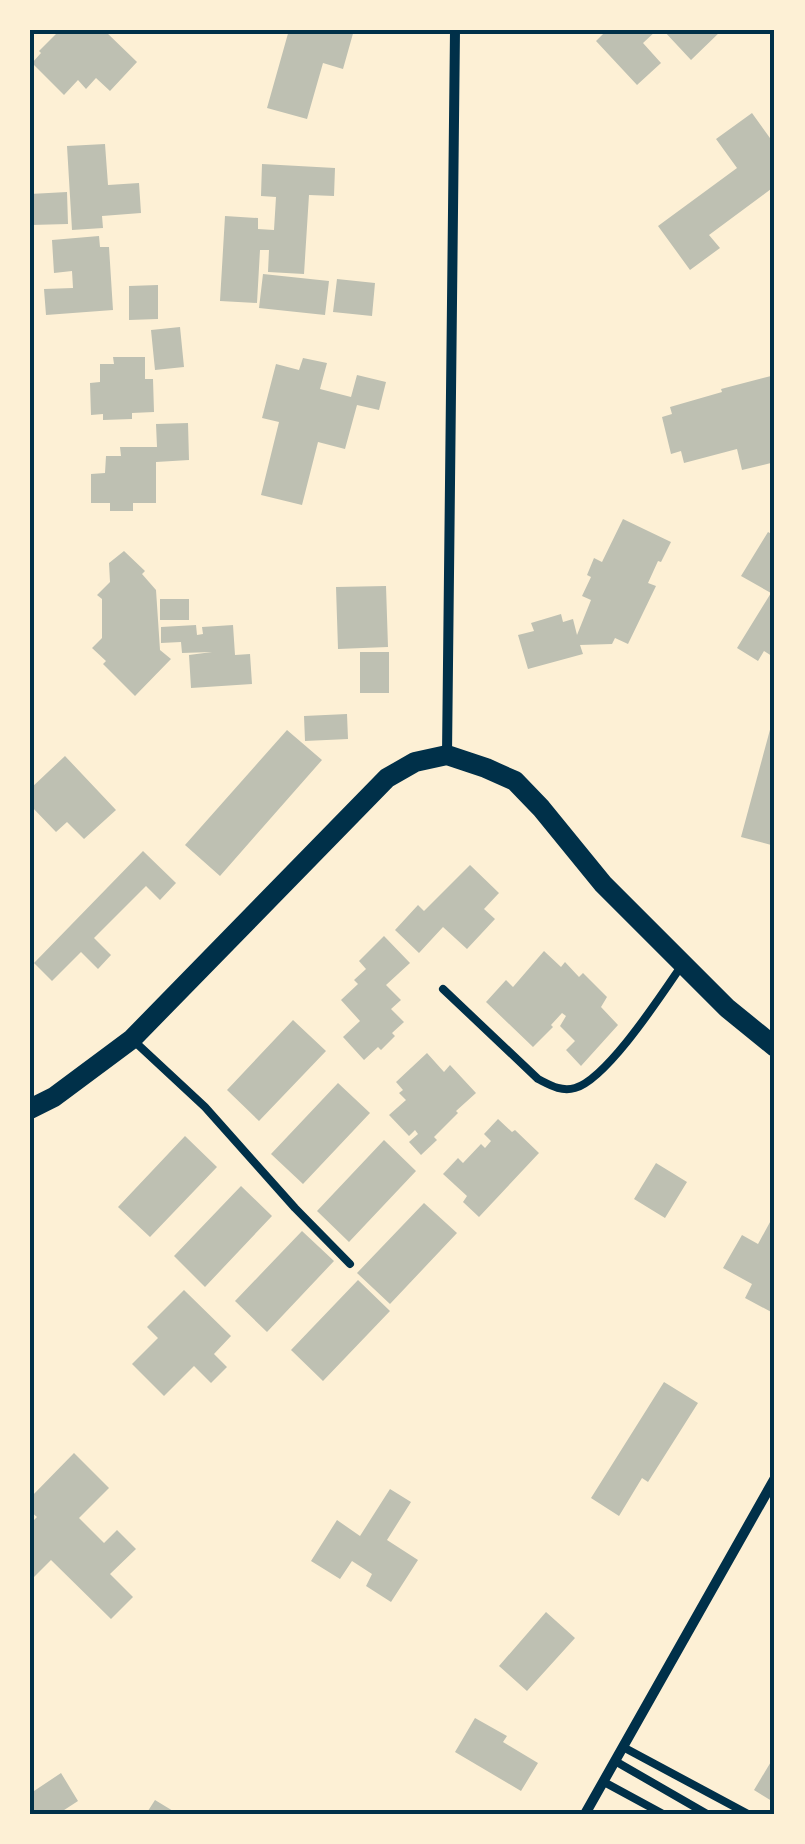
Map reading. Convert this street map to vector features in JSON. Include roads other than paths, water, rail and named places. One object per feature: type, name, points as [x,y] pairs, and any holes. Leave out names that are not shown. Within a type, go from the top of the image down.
[{"type":"main road","points":[[30,1109],[54,1097],[132,1039],[386,778],[415,762],[447,756],[514,781],[604,884],[727,1008],[775,1047]]},
{"type":"street","points":[[447,756],[454,30]]},
{"type":"street","points":[[586,1814],[775,1478]]},
{"type":"lane","points":[[443,989],[538,1079],[552,1087],[576,1088],[594,1078],[683,964]]},
{"type":"lane","points":[[132,1039],[205,1106],[350,1264]]},
{"type":"lane","points":[[623,1746],[748,1814]]},
{"type":"lane","points":[[615,1762],[707,1814]]},
{"type":"lane","points":[[604,1782],[662,1814]]}]
